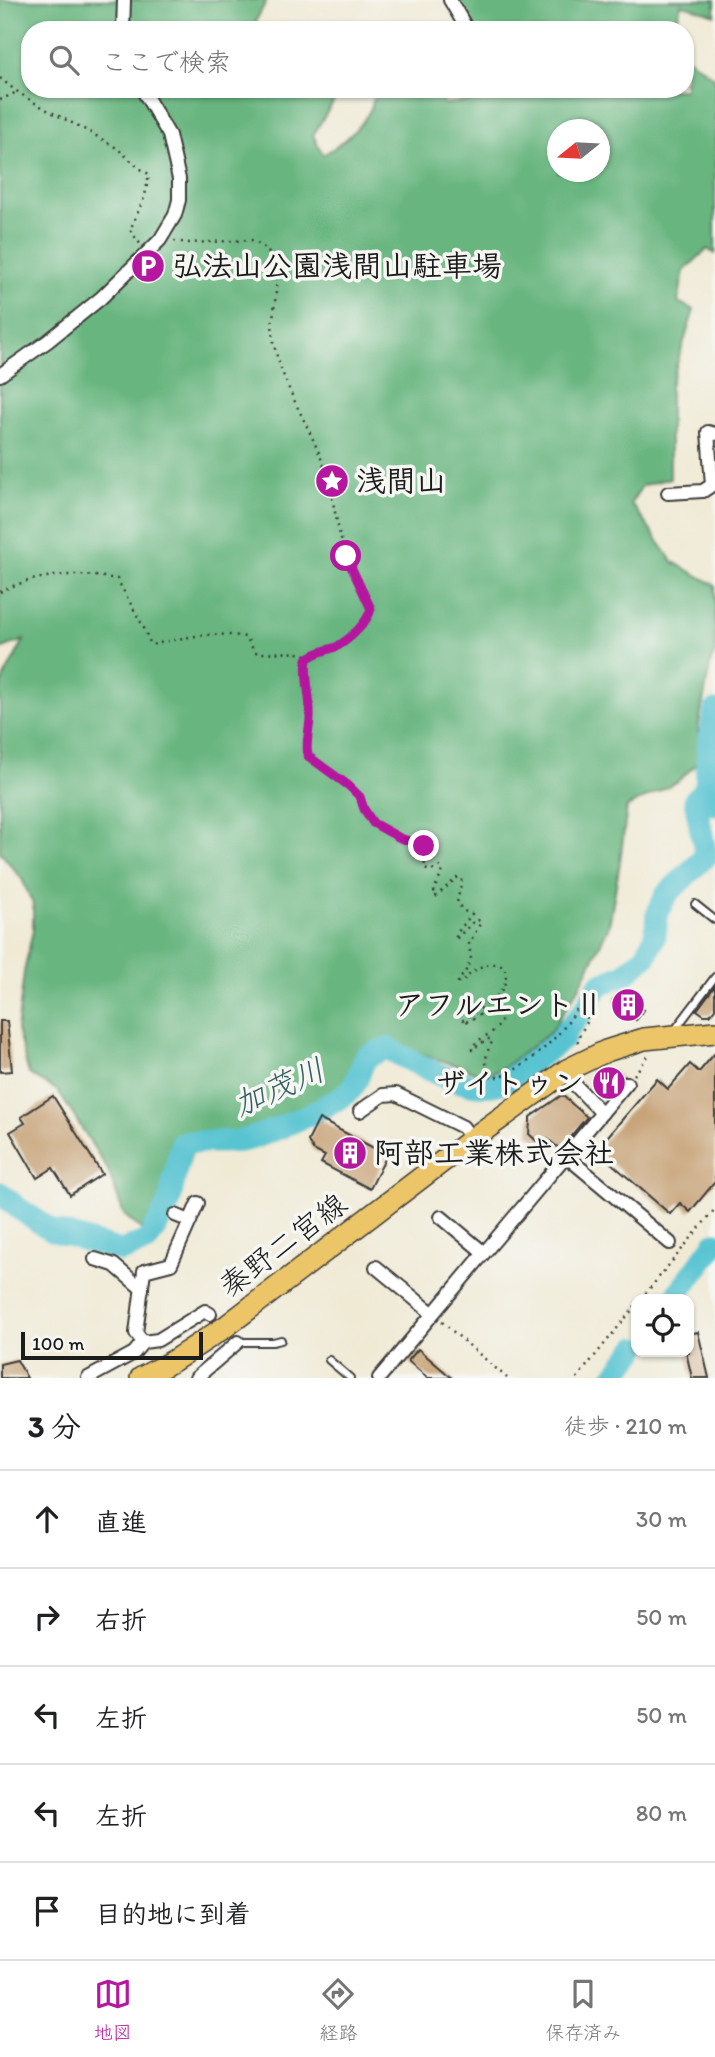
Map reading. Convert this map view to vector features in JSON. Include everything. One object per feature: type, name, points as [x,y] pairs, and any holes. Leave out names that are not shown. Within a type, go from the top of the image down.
[{"type":"main road","name":"秦野二宮線","points":[[141,1378],[225,1327],[567,1070],[586,1059],[626,1044],[671,1035],[715,1032]]},
{"type":"street","points":[[123,21],[124,0]]},
{"type":"street","points":[[450,0],[462,21]]},
{"type":"street","points":[[0,375],[101,298],[160,240],[175,215],[179,179],[169,135],[147,98]]},
{"type":"street","points":[[668,493],[703,491],[712,485],[708,432],[715,434]]},
{"type":"street","points":[[567,1070],[576,1086],[602,1113]]},
{"type":"street","points":[[379,1378],[627,1083]]},
{"type":"street","points":[[360,1111],[383,1095],[396,1094],[463,1127],[472,1139]]},
{"type":"street","points":[[566,1156],[670,1243]]},
{"type":"street","points":[[143,1342],[136,1333],[145,1271],[171,1264],[198,1203]]},
{"type":"street","points":[[175,1214],[190,1221]]},
{"type":"street","points":[[442,1217],[483,1252]]},
{"type":"street","points":[[95,1259],[114,1265],[142,1289]]},
{"type":"street","points":[[376,1267],[432,1313]]},
{"type":"street","points":[[88,1378],[134,1353],[143,1342],[158,1340],[205,1311],[211,1314]]},
{"type":"street","points":[[195,1378],[238,1342]]},
{"type":"lane","points":[[695,904],[715,920]]},
{"type":"lane","points":[[671,1035],[680,1019],[715,977]]},
{"type":"lane","points":[[238,1342],[281,1340]]},
{"type":"lane","points":[[329,1360],[350,1378]]},
{"type":"path","points":[[0,78],[21,94]]},
{"type":"path","points":[[0,100],[18,92]]},
{"type":"path","points":[[28,98],[113,145],[135,166],[149,174],[145,196],[130,230],[141,245]]},
{"type":"path","points":[[173,241],[188,243],[251,240],[260,243],[275,261],[277,282],[271,332],[279,363],[321,460],[346,556],[371,609],[368,620],[338,646],[315,653],[307,659],[310,716],[306,746],[308,756],[360,797],[373,823],[400,838],[424,846],[425,869],[430,871],[440,867],[443,871],[435,897],[460,877],[457,902],[464,911],[472,914],[457,933],[455,940],[457,941],[472,923],[478,920],[481,922],[469,944],[471,959],[458,983],[478,968],[498,964],[504,966],[506,981],[501,991],[481,1010],[462,1021],[466,1022],[490,1009],[498,1008],[502,1011],[502,1024],[472,1047],[472,1050],[491,1039],[485,1063],[486,1071],[492,1078],[514,1071],[547,1044],[576,1010],[589,1019],[577,1039],[580,1046]]},
{"type":"path","points":[[0,592],[17,583],[62,574],[117,579],[144,626],[151,645],[206,634],[232,635],[246,637],[257,652],[263,654],[295,651],[310,657]]},
{"type":"path","points":[[627,1083],[649,1056],[648,1053]]},
{"type":"path","points":[[645,1294],[715,1209]]},
{"type":"path","points":[[577,1378],[631,1311]]},
{"type":"path","points":[[432,1313],[507,1378]]},
{"type":"green space","points":[[0,0],[267,0],[256,21],[21,21],[21,98],[336,98],[313,135],[323,155],[358,128],[374,98],[440,98],[444,104],[466,102],[476,98],[694,98],[694,63],[715,78],[715,254],[707,249],[684,271],[678,302],[694,310],[670,386],[670,478],[642,486],[631,503],[673,562],[715,585],[715,653],[711,661],[698,728],[701,760],[677,782],[627,807],[609,926],[581,984],[551,1032],[503,1068],[485,1075],[397,1046],[356,1065],[334,1097],[192,1151],[181,1186],[169,1206],[152,1223],[141,1229],[124,1215],[108,1170],[58,1091],[29,1074],[17,1030],[24,972],[33,930],[33,904],[22,879],[0,852],[0,692],[3,679],[24,640],[0,649]]},
{"type":"green space","points":[[455,0],[715,0],[715,15],[681,4],[677,21],[466,21]]},
{"type":"building","points":[[715,986],[715,1009],[710,1015],[704,1015],[697,1010]]},
{"type":"building","name":"アフルエントⅡ","points":[[621,991],[644,1010],[636,1020],[613,1000]]},
{"type":"building","points":[[0,1021],[7,1021],[12,1071],[0,1072]]},
{"type":"building","points":[[715,1053],[715,1182],[690,1212],[680,1203],[670,1214],[596,1150],[657,1079],[668,1089],[690,1064],[699,1072]]},
{"type":"building","name":"ザイトゥン","points":[[613,1071],[620,1077],[605,1095],[596,1087]]},
{"type":"building","points":[[562,1095],[587,1117],[560,1149],[546,1138],[540,1144],[529,1134],[530,1117]]},
{"type":"building","points":[[53,1096],[102,1174],[70,1195],[53,1168],[37,1178],[10,1132],[25,1123],[21,1117]]},
{"type":"building","name":"阿部工業株式会社","points":[[319,1119],[387,1155],[370,1189],[321,1163],[325,1156],[313,1150],[308,1141]]},
{"type":"building","points":[[698,1332],[709,1378],[692,1378],[687,1357],[694,1357],[694,1333]]},
{"type":"building","points":[[418,1349],[452,1378],[428,1378],[408,1361]]},
{"type":"building","points":[[17,1360],[27,1378],[0,1378],[0,1364]]},
{"type":"waterway","points":[[715,711],[709,740],[706,787],[715,804]]},
{"type":"waterway","name":"加茂川","points":[[0,1193],[51,1230],[121,1251],[147,1241],[158,1224],[169,1203],[182,1143],[241,1141],[300,1118],[346,1094],[355,1084],[366,1057],[387,1048],[444,1077],[460,1082],[475,1085],[505,1082],[564,1038],[565,1032],[584,1011],[599,985],[625,974],[646,956],[655,936],[657,915],[666,895],[706,856],[695,800],[706,787]]},
{"type":"waterway","points":[[678,1294],[715,1243]]},
{"type":"waterway","points":[[613,1378],[631,1355]]},
{"type":"place","name":"弘法山公園浅間山駐車場","points":[[148,266]]},
{"type":"place","name":"浅間山","points":[[332,481]]},
{"type":"place","name":"アフルエントⅡ","points":[[628,1005]]},
{"type":"place","name":"ザイトゥン","points":[[609,1083]]},
{"type":"place","name":"阿部工業株式会社","points":[[350,1153]]},
{"type":"route","points":[[346,556],[371,609],[368,620],[338,646],[315,653],[307,659],[310,716],[306,746],[308,756],[360,797],[373,823],[406,841],[414,841],[424,846]]}]
